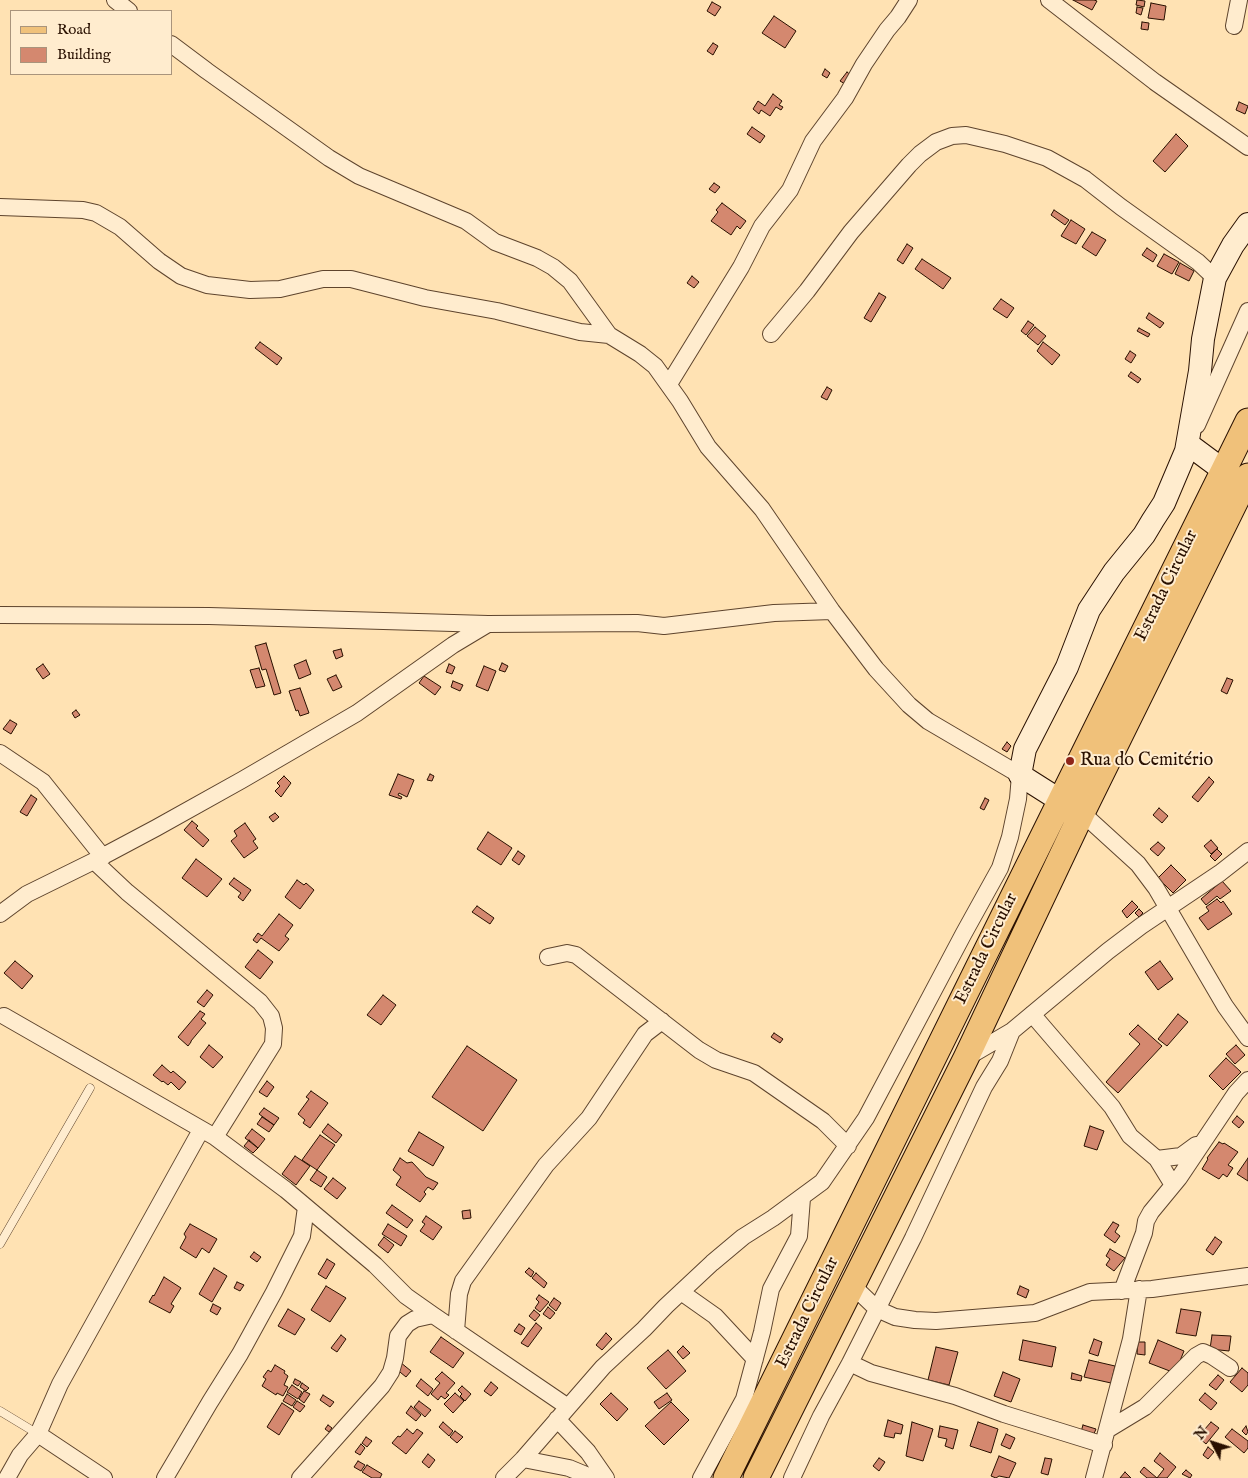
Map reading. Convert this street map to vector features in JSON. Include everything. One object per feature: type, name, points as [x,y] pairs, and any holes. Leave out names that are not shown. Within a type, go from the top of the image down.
[{"type":"main road","name":"Estrada Circular","points":[[726,1478],[1248,421]]},
{"type":"main road","name":"Estrada Circular","points":[[756,1478],[966,1058],[1082,813],[1248,476]]},
{"type":"street","points":[[114,0],[128,10]]},
{"type":"street","points":[[669,384],[741,267],[762,226],[790,190],[813,141],[845,98],[886,30],[898,17],[908,0]]},
{"type":"street","points":[[1050,0],[1154,82],[1248,147]]},
{"type":"street","points":[[1234,26],[1239,0]]},
{"type":"street","points":[[172,45],[329,158],[359,176],[466,221],[495,242],[537,258],[553,267],[570,281],[609,335],[640,354],[655,366],[669,384],[708,447],[762,509],[832,611],[876,669],[909,705],[928,721],[1061,801]]},
{"type":"street","points":[[771,334],[807,291],[851,232],[909,165],[936,142],[952,136],[966,135],[1005,144],[1047,158],[1085,179],[1198,262],[1215,278]]},
{"type":"street","points":[[0,207],[83,210],[96,213],[120,227],[159,261],[180,276],[206,285],[250,290],[280,289],[323,279],[350,279],[425,298],[478,307],[580,332],[609,335]]},
{"type":"street","points":[[1188,444],[1200,371],[1203,339],[1215,278],[1233,245],[1248,224]]},
{"type":"street","points":[[504,1478],[603,1367],[681,1292],[743,1237],[802,1198],[822,1182],[866,1118],[1000,868],[1010,837],[1018,799],[1025,749],[1067,667],[1089,610],[1114,572],[1144,535],[1164,502],[1248,311]]},
{"type":"street","points":[[1188,444],[1224,470]]},
{"type":"street","points":[[0,615],[218,617],[488,624],[637,623],[664,626],[774,613],[832,611]]},
{"type":"street","points":[[0,914],[27,894],[98,859],[242,780],[357,713],[453,645],[488,624]]},
{"type":"street","points":[[0,753],[44,782],[98,859],[127,892],[260,1002],[271,1016],[274,1028],[273,1044],[208,1133],[60,1384],[38,1434],[20,1455],[7,1478]]},
{"type":"street","points":[[1082,813],[1138,864],[1156,888],[1225,1006],[1248,1038]]},
{"type":"street","points":[[966,1058],[1012,1031],[1108,951],[1220,873],[1248,851]]},
{"type":"street","points":[[548,957],[567,953],[576,955],[716,1060],[754,1073],[823,1121],[848,1146]]},
{"type":"street","points":[[1032,1014],[1112,1107],[1130,1136],[1157,1159],[1173,1185]]},
{"type":"street","points":[[1,1017],[208,1133],[286,1190],[376,1265],[406,1296],[456,1331],[562,1413],[606,1478]]},
{"type":"street","points":[[456,1331],[459,1294],[463,1281],[546,1165],[589,1118],[645,1034],[662,1021]]},
{"type":"street","points":[[792,1478],[821,1416],[913,1238],[981,1093],[1000,1061],[1012,1031]]},
{"type":"street","points":[[1122,1291],[1144,1233],[1146,1222],[1236,1093],[1248,1080]]},
{"type":"street","points":[[1157,1159],[1181,1156],[1206,1138]]},
{"type":"street","points":[[701,1478],[744,1399],[771,1289],[799,1236],[802,1198]]},
{"type":"street","points":[[165,1478],[240,1354],[302,1236],[306,1207]]},
{"type":"street","points":[[302,1236],[332,1229]]},
{"type":"street","points":[[852,1285],[877,1308],[895,1317],[915,1320],[958,1320],[1035,1313],[1090,1292],[1152,1289],[1248,1276]]},
{"type":"street","points":[[1094,1478],[1131,1339],[1139,1289]]},
{"type":"street","points":[[681,1292],[715,1316],[755,1359]]},
{"type":"street","points":[[300,1478],[382,1386],[391,1372],[398,1336],[407,1324],[415,1319],[433,1315]]},
{"type":"street","points":[[1106,1437],[1145,1407],[1196,1356],[1203,1352],[1230,1368]]},
{"type":"street","points":[[850,1363],[880,1376],[954,1396],[1004,1414],[1106,1437]]},
{"type":"street","points":[[38,1434],[104,1478]]},
{"type":"street","points":[[523,1458],[569,1468],[593,1478]]},
{"type":"lane","points":[[0,1244],[90,1088]]},
{"type":"lane","points":[[0,1411],[38,1434]]},
{"type":"building","points":[[1073,0],[1094,0],[1097,1],[1092,10]]},
{"type":"building","points":[[1137,0],[1145,1],[1144,7],[1136,5]]},
{"type":"building","points":[[712,2],[721,7],[715,16],[707,11]]},
{"type":"building","points":[[1151,3],[1166,6],[1164,20],[1148,18]]},
{"type":"building","points":[[1137,7],[1143,8],[1141,15],[1136,13]]},
{"type":"building","points":[[774,16],[796,31],[785,48],[762,33]]},
{"type":"building","points":[[1142,22],[1149,23],[1148,30],[1141,29]]},
{"type":"building","points":[[713,43],[718,46],[713,55],[707,51]]},
{"type":"building","points":[[825,69],[830,73],[827,78],[822,75]]},
{"type":"building","points":[[847,72],[853,77],[847,85],[840,81]]},
{"type":"building","points":[[773,94],[782,101],[779,105],[783,107],[781,110],[776,107],[770,116],[761,110],[759,114],[753,109],[758,101],[765,106]]},
{"type":"building","points":[[1239,102],[1248,106],[1245,114],[1236,110]]},
{"type":"building","points":[[752,127],[765,136],[760,143],[747,134]]},
{"type":"building","points":[[1176,134],[1188,146],[1165,172],[1153,161]]},
{"type":"building","points":[[714,183],[720,187],[715,193],[709,189]]},
{"type":"building","points":[[722,203],[746,221],[740,229],[737,226],[731,235],[711,221]]},
{"type":"building","points":[[1054,210],[1069,220],[1065,225],[1051,215]]},
{"type":"building","points":[[1071,220],[1085,229],[1076,244],[1061,236]]},
{"type":"building","points":[[1092,232],[1106,240],[1096,256],[1082,247]]},
{"type":"building","points":[[907,244],[913,248],[903,264],[897,260]]},
{"type":"building","points":[[1147,248],[1157,255],[1153,262],[1142,255]]},
{"type":"building","points":[[1164,254],[1179,262],[1172,274],[1157,266]]},
{"type":"building","points":[[922,259],[951,278],[943,289],[915,269]]},
{"type":"building","points":[[1180,263],[1194,271],[1189,281],[1175,274]]},
{"type":"building","points":[[692,276],[699,282],[694,288],[687,283]]},
{"type":"building","points":[[879,293],[886,297],[871,322],[864,318]]},
{"type":"building","points":[[1001,299],[1014,308],[1007,318],[993,309]]},
{"type":"building","points":[[1149,313],[1164,323],[1160,328],[1146,318]]},
{"type":"building","points":[[1028,321],[1034,325],[1026,335],[1021,331]]},
{"type":"building","points":[[1035,327],[1046,336],[1038,345],[1027,336]]},
{"type":"building","points":[[1139,328],[1150,334],[1148,337],[1137,331]]},
{"type":"building","points":[[260,342],[282,358],[277,365],[255,348]]},
{"type":"building","points":[[1043,342],[1060,355],[1052,365],[1037,351]]},
{"type":"building","points":[[1130,351],[1136,355],[1131,363],[1125,359]]},
{"type":"building","points":[[1131,372],[1141,379],[1138,383],[1128,376]]},
{"type":"building","points":[[827,387],[832,390],[827,400],[821,397]]},
{"type":"building","points":[[266,643],[281,693],[274,695],[266,669],[262,670],[255,646]]},
{"type":"building","points":[[341,649],[343,656],[336,659],[333,651]]},
{"type":"building","points":[[306,660],[311,674],[299,679],[294,665]]},
{"type":"building","points":[[502,663],[508,666],[505,672],[499,670]]},
{"type":"building","points":[[43,664],[50,674],[43,679],[36,669]]},
{"type":"building","points":[[449,664],[455,667],[452,674],[446,672]]},
{"type":"building","points":[[484,666],[496,671],[488,691],[476,686]]},
{"type":"building","points":[[259,668],[265,686],[256,688],[250,670]]},
{"type":"building","points":[[336,675],[342,687],[333,691],[327,679]]},
{"type":"building","points":[[424,676],[441,687],[435,695],[419,683]]},
{"type":"building","points":[[1227,678],[1233,680],[1227,694],[1221,691]]},
{"type":"building","points":[[453,681],[463,685],[460,691],[451,687]]},
{"type":"building","points":[[300,688],[309,713],[300,716],[298,710],[296,711],[289,691]]},
{"type":"building","points":[[76,710],[80,715],[75,718],[72,713]]},
{"type":"building","points":[[10,720],[17,724],[11,734],[3,729]]},
{"type":"building","points":[[1007,742],[1011,746],[1007,752],[1002,749]]},
{"type":"building","points":[[398,774],[414,780],[407,797],[399,793],[398,795],[402,797],[401,799],[389,795]]},
{"type":"building","points":[[430,774],[434,776],[432,781],[427,780]]},
{"type":"building","points":[[284,776],[291,783],[281,797],[275,791],[280,786],[277,783]]},
{"type":"building","points":[[1209,777],[1214,782],[1198,802],[1192,797]]},
{"type":"building","points":[[31,795],[37,799],[27,816],[20,812]]},
{"type":"building","points":[[985,798],[989,800],[984,810],[980,808]]},
{"type":"building","points":[[1159,808],[1168,816],[1162,823],[1153,815]]},
{"type":"building","points":[[275,813],[279,817],[273,822],[269,817]]},
{"type":"building","points":[[192,821],[198,826],[196,828],[209,840],[203,847],[184,830]]},
{"type":"building","points":[[245,823],[256,839],[253,841],[258,848],[244,858],[231,841],[237,836],[234,831]]},
{"type":"building","points":[[488,832],[512,848],[501,865],[477,849]]},
{"type":"building","points":[[1211,840],[1218,848],[1211,854],[1204,846]]},
{"type":"building","points":[[1158,842],[1165,848],[1158,856],[1150,849]]},
{"type":"building","points":[[1217,849],[1222,854],[1215,861],[1210,856]]},
{"type":"building","points":[[518,851],[525,856],[519,865],[512,860]]},
{"type":"building","points":[[196,859],[222,879],[207,897],[182,878]]},
{"type":"building","points":[[1171,865],[1186,880],[1173,893],[1158,878]]},
{"type":"building","points":[[234,878],[251,890],[243,901],[238,897],[241,893],[229,884]]},
{"type":"building","points":[[297,880],[304,885],[306,883],[314,890],[300,909],[285,897]]},
{"type":"building","points":[[1222,881],[1231,891],[1220,899],[1217,896],[1206,905],[1201,899]]},
{"type":"building","points":[[1217,899],[1221,903],[1223,901],[1232,914],[1208,930],[1199,918],[1209,911],[1206,907]]},
{"type":"building","points":[[1132,901],[1138,907],[1127,918],[1122,911]]},
{"type":"building","points":[[477,906],[494,918],[490,924],[472,912]]},
{"type":"building","points":[[1139,909],[1143,913],[1139,917],[1135,913]]},
{"type":"building","points":[[279,914],[293,925],[285,936],[289,939],[279,951],[261,938],[257,943],[253,940],[258,933],[262,936]]},
{"type":"building","points":[[258,950],[273,962],[260,979],[245,967]]},
{"type":"building","points":[[15,961],[33,976],[22,989],[4,973]]},
{"type":"building","points":[[1160,961],[1173,979],[1158,990],[1145,972]]},
{"type":"building","points":[[207,990],[213,995],[204,1007],[197,1002]]},
{"type":"building","points":[[383,995],[396,1005],[381,1025],[367,1015]]},
{"type":"building","points":[[200,1011],[205,1014],[201,1019],[206,1023],[188,1046],[178,1037]]},
{"type":"building","points":[[1178,1014],[1188,1022],[1167,1046],[1158,1039]]},
{"type":"building","points":[[1138,1025],[1162,1046],[1118,1093],[1106,1082],[1140,1044],[1129,1034]]},
{"type":"building","points":[[774,1033],[783,1039],[780,1043],[771,1037]]},
{"type":"building","points":[[209,1045],[223,1057],[213,1068],[200,1057]]},
{"type":"building","points":[[1236,1045],[1245,1055],[1235,1064],[1226,1054]]},
{"type":"building","points":[[467,1046],[517,1080],[483,1131],[432,1097]]},
{"type":"building","points":[[1226,1058],[1241,1072],[1223,1090],[1209,1076]]},
{"type":"building","points":[[162,1065],[186,1082],[179,1090],[171,1082],[168,1085],[153,1075]]},
{"type":"building","points":[[267,1081],[274,1087],[267,1097],[259,1092]]},
{"type":"building","points":[[311,1091],[328,1103],[310,1128],[303,1123],[305,1120],[298,1114],[309,1099],[306,1097]]},
{"type":"building","points":[[264,1108],[279,1118],[274,1125],[259,1114]]},
{"type":"building","points":[[1237,1116],[1244,1122],[1239,1128],[1232,1122]]},
{"type":"building","points":[[262,1117],[274,1125],[269,1132],[257,1124]]},
{"type":"building","points":[[328,1124],[342,1135],[336,1143],[322,1132]]},
{"type":"building","points":[[1090,1126],[1104,1131],[1097,1150],[1084,1146]]},
{"type":"building","points":[[252,1129],[265,1139],[258,1148],[245,1138]]},
{"type":"building","points":[[419,1132],[444,1147],[433,1166],[408,1151]]},
{"type":"building","points":[[320,1135],[335,1145],[317,1170],[302,1160]]},
{"type":"building","points":[[249,1140],[258,1148],[253,1153],[244,1146]]},
{"type":"building","points":[[1219,1142],[1238,1152],[1228,1165],[1233,1168],[1227,1177],[1223,1174],[1219,1179],[1202,1169],[1207,1158]]},
{"type":"building","points":[[295,1156],[310,1166],[296,1185],[282,1174]]},
{"type":"building","points":[[400,1158],[407,1163],[412,1162],[426,1177],[438,1183],[433,1190],[428,1187],[424,1192],[426,1194],[420,1202],[396,1185],[401,1177],[393,1170]]},
{"type":"building","points":[[1248,1158],[1248,1181],[1237,1174]]},
{"type":"building","points":[[317,1170],[327,1177],[321,1187],[310,1180]]},
{"type":"building","points":[[333,1178],[346,1188],[337,1199],[324,1189]]},
{"type":"building","points":[[392,1205],[413,1220],[407,1228],[386,1213]]},
{"type":"building","points":[[470,1210],[471,1218],[463,1219],[462,1211]]},
{"type":"building","points":[[426,1216],[442,1227],[433,1240],[420,1231],[425,1224],[422,1222]]},
{"type":"building","points":[[1113,1222],[1119,1225],[1115,1232],[1120,1236],[1115,1243],[1104,1235]]},
{"type":"building","points":[[190,1224],[217,1239],[209,1253],[202,1248],[196,1258],[180,1248],[186,1237],[184,1234]]},
{"type":"building","points":[[388,1224],[407,1236],[401,1246],[382,1234]]},
{"type":"building","points":[[384,1237],[394,1245],[388,1253],[378,1245]]},
{"type":"building","points":[[1215,1237],[1222,1242],[1213,1255],[1206,1250]]},
{"type":"building","points":[[1110,1249],[1125,1258],[1114,1271],[1106,1265],[1110,1259],[1106,1256]]},
{"type":"building","points":[[254,1252],[261,1257],[257,1262],[250,1257]]},
{"type":"building","points":[[327,1259],[335,1264],[326,1279],[318,1274]]},
{"type":"building","points":[[214,1268],[227,1276],[212,1302],[199,1294]]},
{"type":"building","points":[[529,1268],[534,1272],[531,1277],[525,1272]]},
{"type":"building","points":[[536,1273],[547,1283],[544,1288],[532,1278]]},
{"type":"building","points":[[164,1277],[181,1288],[171,1304],[174,1306],[170,1313],[149,1302]]},
{"type":"building","points":[[237,1282],[244,1285],[240,1291],[234,1288]]},
{"type":"building","points":[[326,1286],[346,1298],[330,1322],[311,1310]]},
{"type":"building","points":[[1020,1286],[1029,1290],[1026,1298],[1017,1294]]},
{"type":"building","points":[[539,1295],[549,1302],[540,1312],[535,1308],[539,1302],[536,1299]]},
{"type":"building","points":[[554,1298],[561,1303],[556,1311],[549,1305]]},
{"type":"building","points":[[213,1304],[221,1308],[217,1315],[210,1311]]},
{"type":"building","points":[[548,1307],[555,1313],[550,1319],[543,1314]]},
{"type":"building","points":[[288,1309],[305,1319],[295,1335],[278,1326]]},
{"type":"building","points":[[1181,1309],[1201,1312],[1196,1336],[1176,1333]]},
{"type":"building","points":[[534,1310],[540,1315],[535,1321],[529,1316]]},
{"type":"building","points":[[536,1323],[542,1328],[528,1347],[521,1343]]},
{"type":"building","points":[[519,1324],[525,1328],[521,1335],[514,1331]]},
{"type":"building","points":[[606,1333],[612,1339],[602,1350],[596,1345]]},
{"type":"building","points":[[341,1335],[346,1339],[337,1352],[331,1348]]},
{"type":"building","points":[[1212,1335],[1231,1336],[1229,1351],[1210,1349]]},
{"type":"building","points":[[441,1337],[464,1353],[453,1368],[430,1352]]},
{"type":"building","points":[[1094,1339],[1102,1342],[1098,1356],[1089,1353]]},
{"type":"building","points":[[1023,1340],[1056,1347],[1052,1367],[1019,1360]]},
{"type":"building","points":[[1158,1340],[1184,1351],[1175,1373],[1149,1363]]},
{"type":"building","points":[[1138,1342],[1145,1342],[1145,1355],[1137,1354]]},
{"type":"building","points":[[683,1346],[690,1353],[683,1359],[677,1352]]},
{"type":"building","points":[[936,1347],[958,1352],[949,1385],[928,1380]]},
{"type":"building","points":[[668,1350],[686,1371],[666,1389],[647,1368]]},
{"type":"building","points":[[1089,1360],[1115,1366],[1111,1383],[1084,1377]]},
{"type":"building","points":[[400,1362],[411,1371],[406,1377],[395,1368]]},
{"type":"building","points":[[275,1365],[285,1371],[284,1373],[288,1376],[284,1385],[288,1387],[283,1396],[277,1393],[276,1395],[262,1386],[266,1379],[263,1377],[268,1370],[271,1372]]},
{"type":"building","points":[[1242,1368],[1248,1373],[1248,1385],[1242,1392],[1230,1382]]},
{"type":"building","points":[[442,1372],[455,1383],[446,1393],[449,1395],[445,1399],[441,1396],[438,1400],[431,1394],[440,1383],[435,1379]]},
{"type":"building","points":[[1003,1372],[1020,1379],[1011,1402],[994,1396]]},
{"type":"building","points":[[1072,1373],[1082,1376],[1081,1381],[1071,1379]]},
{"type":"building","points":[[1218,1375],[1224,1380],[1216,1390],[1209,1385]]},
{"type":"building","points":[[295,1379],[301,1382],[298,1386],[293,1383]]},
{"type":"building","points":[[421,1379],[433,1389],[428,1396],[416,1386]]},
{"type":"building","points":[[491,1382],[498,1388],[491,1396],[484,1391]]},
{"type":"building","points":[[302,1383],[309,1388],[306,1391],[300,1387]]},
{"type":"building","points":[[292,1385],[302,1392],[298,1399],[287,1392]]},
{"type":"building","points":[[462,1386],[471,1394],[465,1401],[460,1396],[462,1394],[458,1390]]},
{"type":"building","points":[[304,1391],[310,1394],[304,1403],[299,1399]]},
{"type":"building","points":[[455,1393],[464,1401],[453,1413],[444,1404]]},
{"type":"building","points":[[611,1393],[628,1409],[617,1421],[600,1404]]},
{"type":"building","points":[[667,1393],[672,1400],[659,1409],[654,1402]]},
{"type":"building","points":[[1205,1393],[1217,1403],[1211,1410],[1199,1400]]},
{"type":"building","points":[[287,1394],[296,1400],[292,1406],[283,1401]]},
{"type":"building","points":[[323,1395],[334,1402],[330,1407],[320,1400]]},
{"type":"building","points":[[297,1401],[305,1406],[300,1412],[293,1407]]},
{"type":"building","points":[[419,1401],[431,1410],[425,1417],[414,1407]]},
{"type":"building","points":[[671,1402],[689,1420],[664,1445],[645,1426]]},
{"type":"building","points":[[282,1403],[294,1411],[279,1435],[267,1427]]},
{"type":"building","points":[[411,1406],[421,1415],[416,1421],[406,1413]]},
{"type":"building","points":[[888,1420],[903,1425],[901,1434],[895,1433],[894,1438],[884,1436]]},
{"type":"building","points":[[443,1422],[453,1431],[449,1436],[439,1427]]},
{"type":"building","points":[[912,1422],[933,1429],[923,1461],[906,1456]]},
{"type":"building","points":[[978,1422],[998,1429],[991,1453],[970,1446]]},
{"type":"building","points":[[1211,1422],[1219,1428],[1206,1444],[1198,1437]]},
{"type":"building","points":[[328,1425],[332,1428],[329,1432],[325,1429]]},
{"type":"building","points":[[1083,1425],[1096,1429],[1093,1436],[1081,1432]]},
{"type":"building","points":[[940,1426],[958,1430],[953,1449],[945,1446],[947,1439],[938,1437]]},
{"type":"building","points":[[1246,1426],[1248,1432],[1246,1435],[1242,1431]]},
{"type":"building","points":[[407,1429],[413,1434],[417,1429],[423,1433],[406,1454],[392,1443]]},
{"type":"building","points":[[1232,1429],[1248,1441],[1248,1448],[1244,1453],[1225,1437]]},
{"type":"building","points":[[455,1431],[463,1437],[457,1443],[450,1437]]},
{"type":"building","points":[[1006,1434],[1015,1438],[1010,1449],[1001,1445]]},
{"type":"building","points":[[366,1437],[372,1441],[367,1447],[362,1443]]},
{"type":"building","points":[[361,1444],[365,1448],[360,1455],[355,1452]]},
{"type":"building","points":[[1208,1447],[1214,1452],[1208,1459],[1203,1455]]},
{"type":"building","points":[[1160,1453],[1176,1467],[1167,1478],[1157,1478],[1164,1469],[1154,1461]]},
{"type":"building","points":[[428,1454],[435,1460],[429,1468],[422,1462]]},
{"type":"building","points":[[999,1456],[1016,1463],[1009,1478],[991,1476]]},
{"type":"building","points":[[879,1458],[885,1462],[879,1471],[873,1466]]},
{"type":"building","points":[[1045,1458],[1052,1459],[1048,1475],[1041,1473]]},
{"type":"building","points":[[358,1461],[365,1465],[361,1471],[354,1467]]},
{"type":"building","points":[[367,1465],[382,1474],[380,1478],[372,1478],[362,1472]]},
{"type":"building","points":[[1144,1467],[1157,1478],[1147,1478],[1140,1472]]},
{"type":"building","points":[[1186,1470],[1192,1475],[1190,1478],[1182,1474]]},
{"type":"building","points":[[1125,1472],[1131,1478],[1120,1478]]},
{"type":"place","name":"Rua do Cemitério","points":[[1070,761]]}]
